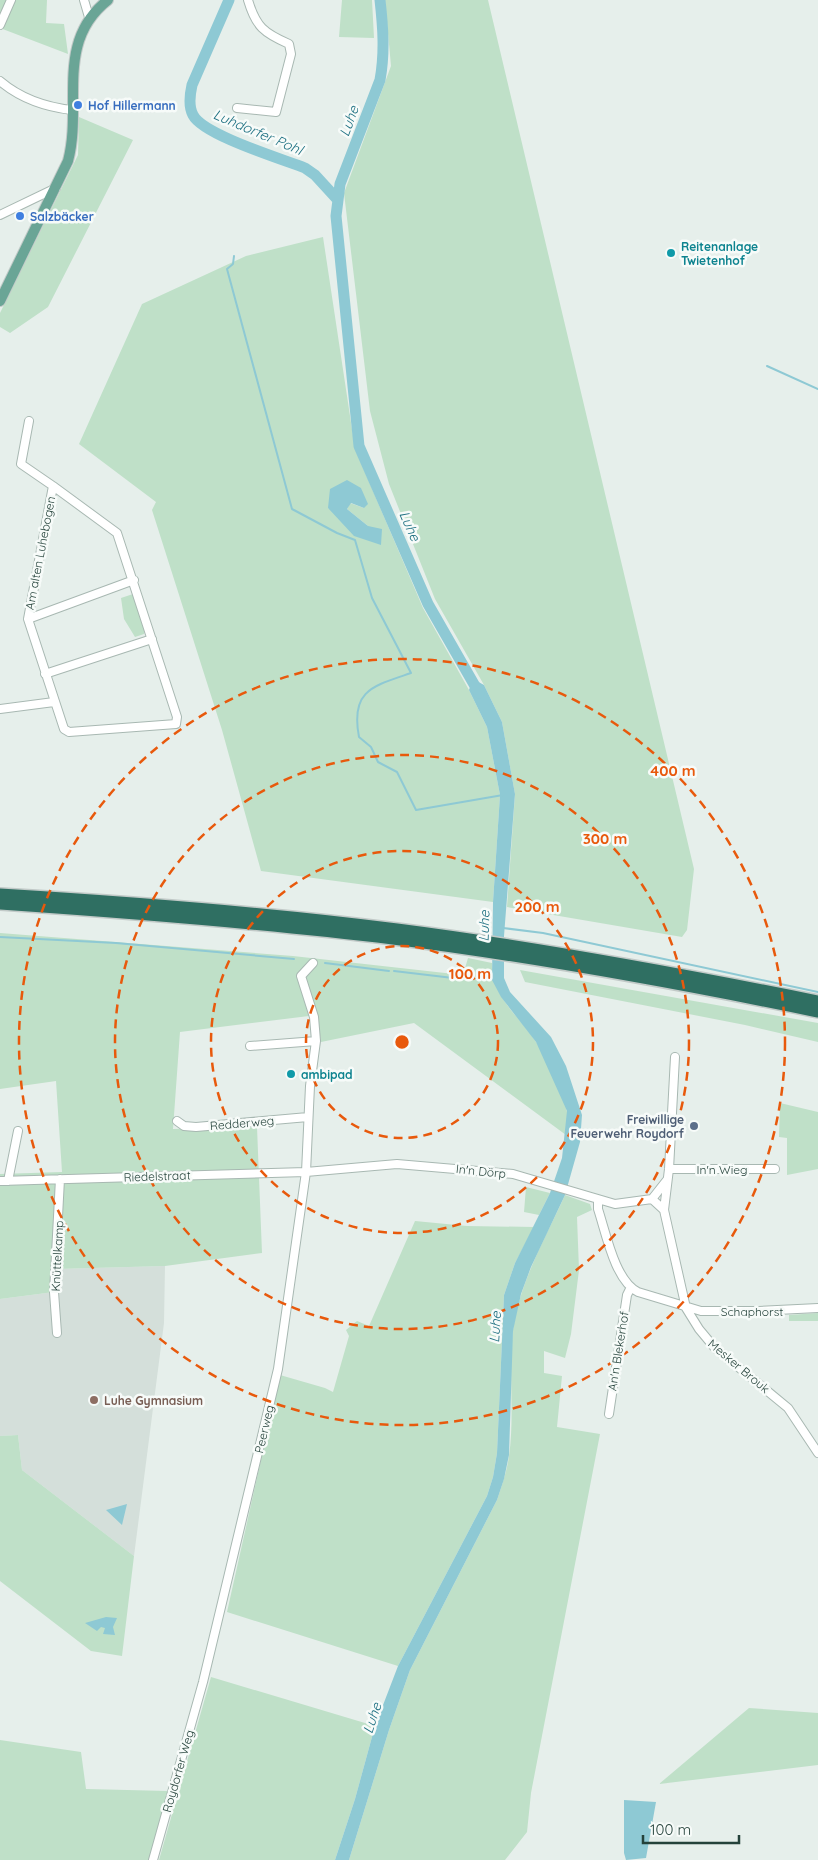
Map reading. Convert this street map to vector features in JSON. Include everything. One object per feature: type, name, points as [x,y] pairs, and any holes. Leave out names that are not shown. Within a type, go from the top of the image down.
[{"type":"highway","points":[[0,894],[203,909],[657,969],[818,1001]]},
{"type":"highway","points":[[0,904],[236,922],[462,943]]},
{"type":"highway","points":[[534,954],[818,1012]]},
{"type":"main road","points":[[0,301],[56,188],[71,150],[75,55],[82,29],[89,17],[108,0]]},
{"type":"street","points":[[0,25],[12,0]]},
{"type":"street","points":[[84,0],[89,17]]},
{"type":"street","points":[[237,108],[276,112],[291,54],[289,44],[271,36],[254,19],[248,0]]},
{"type":"street","points":[[0,81],[41,104],[72,110]]},
{"type":"street","points":[[0,215],[56,188]]},
{"type":"street","name":"Am alten Luhebogen","points":[[29,420],[22,464],[53,486],[117,533],[178,717],[176,724],[69,732],[64,729],[28,619],[53,486]]},
{"type":"street","name":"Am alten Luhebogen","points":[[28,619],[134,580]]},
{"type":"street","points":[[45,674],[152,639]]},
{"type":"street","points":[[0,709],[54,702]]},
{"type":"street","name":"Peerweg","points":[[203,1682],[278,1369],[306,1172],[308,1117],[316,1041],[314,1017],[301,976],[313,962]]},
{"type":"street","points":[[250,1046],[316,1041]]},
{"type":"street","points":[[664,1210],[669,1169],[675,1058]]},
{"type":"street","name":"Redderweg","points":[[177,1121],[184,1126],[196,1127],[308,1117]]},
{"type":"street","name":"Riedelstraat","points":[[18,1131],[4,1181],[306,1172]]},
{"type":"street","name":"In'n Dörp","points":[[306,1172],[397,1164],[486,1170],[541,1181],[598,1201],[624,1204],[652,1199]]},
{"type":"street","name":"In'n Wieg","points":[[669,1169],[775,1169]]},
{"type":"street","name":"Knüttelkamp","points":[[57,1333],[54,1292],[60,1179]]},
{"type":"street","points":[[664,1210],[652,1199],[668,1179]]},
{"type":"street","points":[[598,1201],[598,1209],[622,1279],[630,1289],[686,1308]]},
{"type":"street","name":"Mesker Brouk","points":[[664,1210],[686,1308],[714,1347],[788,1408],[818,1453]]},
{"type":"street","name":"An'n Blekerhof","points":[[609,1414],[627,1295],[630,1289]]},
{"type":"street","name":"Schaphorst","points":[[686,1308],[701,1311],[759,1312],[818,1308]]},
{"type":"street","name":"Roydorfer Weg","points":[[152,1860],[203,1682]]},
{"type":"shaded area","points":[[165,1266],[164,1323],[134,1556],[22,1470],[18,1435],[0,1436],[0,1299],[54,1292],[56,1269]]},
{"type":"green space","points":[[0,0],[47,0],[46,23],[64,24],[68,54],[0,28]]},
{"type":"green space","points":[[342,0],[372,0],[374,38],[339,37]]},
{"type":"green space","points":[[385,0],[488,0],[694,869],[687,930],[682,937],[507,907],[515,794],[502,722],[484,685],[435,599],[389,484],[370,411],[344,193],[391,66]]},
{"type":"green space","points":[[79,117],[133,140],[48,307],[10,333],[0,327],[0,313],[78,155]]},
{"type":"green space","points":[[323,237],[355,449],[423,608],[469,690],[487,727],[500,795],[493,902],[261,871],[222,730],[152,510],[156,502],[79,444],[142,304],[246,256]],"holes":[[[361,488],[364,508],[350,503],[347,509],[368,526],[328,508]]]},
{"type":"green space","points":[[133,594],[145,629],[144,634],[135,637],[124,619],[121,598]]},
{"type":"green space","points":[[0,933],[293,956],[463,975],[468,958],[492,963],[496,986],[501,996],[536,1042],[559,1087],[566,1105],[566,1135],[414,1023],[321,1042],[317,1015],[180,1032],[173,1129],[257,1127],[262,1253],[165,1266],[56,1269],[54,1292],[0,1299],[0,1174],[62,1172],[56,1081],[0,1089]]},
{"type":"green space","points":[[520,970],[818,1023],[818,1042],[745,1025],[525,982]]},
{"type":"green space","points":[[780,1103],[818,1112],[818,1169],[787,1175],[787,1138],[779,1137]]},
{"type":"green space","points":[[526,1187],[550,1193],[539,1215],[524,1212]]},
{"type":"green space","points":[[565,1195],[590,1204],[592,1210],[577,1217],[579,1270],[571,1334],[565,1358],[544,1351],[544,1373],[562,1376],[557,1427],[600,1434],[531,1793],[527,1832],[505,1860],[349,1860],[389,1730],[410,1670],[501,1489],[506,1473],[511,1440],[511,1361],[516,1312],[527,1277]]},
{"type":"green space","points":[[415,1221],[467,1226],[534,1227],[515,1263],[504,1295],[497,1453],[493,1477],[487,1496],[398,1666],[227,1612],[280,1375],[333,1392],[349,1336],[346,1330],[357,1321],[369,1326]]},
{"type":"green space","points":[[818,1313],[818,1321],[789,1321],[789,1315]]},
{"type":"green space","points":[[18,1435],[22,1470],[134,1556],[122,1656],[91,1651],[0,1581],[0,1436]]},
{"type":"green space","points":[[211,1677],[375,1726],[355,1799],[335,1860],[159,1860]]},
{"type":"green space","points":[[749,1708],[818,1713],[818,1765],[659,1784]]},
{"type":"green space","points":[[0,1740],[81,1752],[86,1789],[168,1791],[149,1860],[0,1860]]},
{"type":"water","points":[[347,480],[361,488],[368,504],[364,508],[351,503],[347,509],[368,526],[382,529],[381,545],[354,536],[328,508],[330,489]]},
{"type":"water","points":[[473,679],[484,685],[502,722],[515,794],[504,936],[504,978],[510,992],[551,1037],[566,1066],[582,1115],[580,1142],[565,1195],[531,1267],[521,1294],[513,1331],[509,1455],[497,1500],[410,1670],[389,1730],[349,1860],[335,1860],[355,1799],[375,1726],[398,1666],[487,1496],[493,1477],[497,1453],[504,1295],[515,1263],[550,1193],[562,1158],[567,1111],[536,1042],[501,997],[492,980],[493,902],[500,795],[487,727],[469,690]]},
{"type":"water","points":[[127,1504],[122,1525],[106,1510]]},
{"type":"water","points":[[106,1617],[117,1618],[113,1627],[115,1635],[103,1634],[105,1628],[101,1627],[97,1631],[85,1623]]},
{"type":"water","points":[[624,1800],[656,1802],[646,1858],[626,1860],[624,1853]]},
{"type":"waterway","name":"Luhdorfer Pohl","points":[[229,0],[192,85],[190,104],[193,115],[200,123],[227,138],[305,168],[315,175],[337,199]]},
{"type":"waterway","name":"Luhe","points":[[380,0],[383,40],[380,80],[340,184],[336,216],[359,446],[428,604],[479,693]]},
{"type":"waterway","points":[[234,256],[233,264],[227,269],[292,509],[337,533],[355,540],[372,598],[411,673],[386,682],[367,692],[361,700],[358,709],[359,737],[371,747],[378,762],[397,772],[416,810],[503,795]]},
{"type":"waterway","points":[[767,366],[818,389]]},
{"type":"waterway","points":[[503,928],[543,933],[818,992]]},
{"type":"waterway","points":[[0,937],[116,943],[294,959]]},
{"type":"waterway","points":[[325,963],[389,971]]},
{"type":"waterway","points":[[394,971],[453,978]]},
{"type":"place","name":"Hof Hillermann","points":[[78,105]]},
{"type":"place","name":"Salzbäcker","points":[[20,216]]},
{"type":"place","name":"Reitenanlage Twietenhof","points":[[671,253]]},
{"type":"place","name":"ambipad","points":[[291,1074]]},
{"type":"place","name":"Freiwillige Feuerwehr Roydorf","points":[[694,1126]]},
{"type":"place","name":"Luhe Gymnasium","points":[[94,1400]]}]
